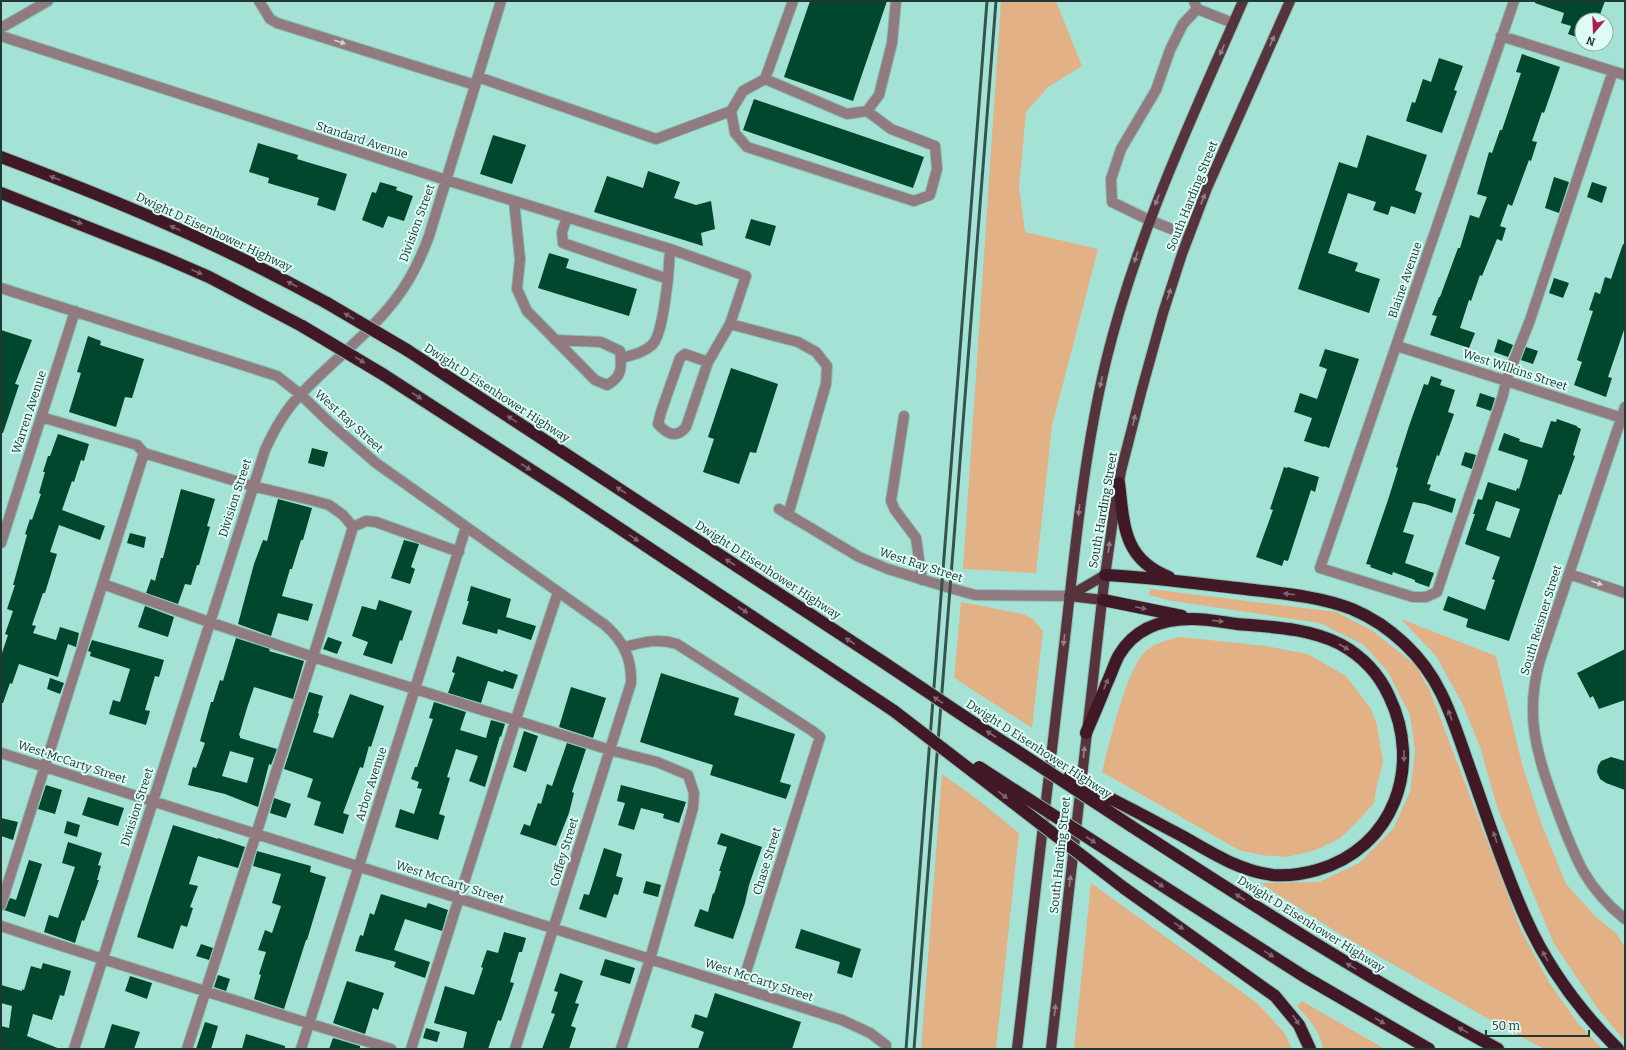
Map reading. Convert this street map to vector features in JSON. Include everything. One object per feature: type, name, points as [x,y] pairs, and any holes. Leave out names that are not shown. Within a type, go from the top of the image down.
[{"type":"highway","name":"Dwight D Eisenhower Highway","points":[[1,157],[96,194],[169,225],[236,256],[327,303],[407,350],[1131,826],[1330,953],[1413,1002],[1498,1049]]},
{"type":"highway","points":[[1,193],[163,257],[209,277],[302,326],[384,375],[565,492],[878,699],[1124,888],[1275,996],[1299,1025],[1310,1049]]},
{"type":"highway","points":[[1119,483],[1124,529],[1135,553],[1158,573],[1181,582]]},
{"type":"highway","points":[[1105,574],[1293,595],[1327,601],[1352,609],[1372,620],[1390,631],[1409,648],[1430,674],[1444,699],[1511,883],[1532,932],[1566,989],[1598,1028],[1618,1049]]},
{"type":"highway","points":[[1011,747],[1133,810],[1234,865],[1260,873],[1283,875],[1311,871],[1326,867],[1342,860],[1368,841],[1391,809],[1399,791],[1402,774],[1404,742],[1399,720],[1383,683],[1361,658],[1340,644],[1310,633],[1193,619],[1103,600]]},
{"type":"highway","points":[[1086,733],[1116,662],[1131,640],[1152,625],[1193,619]]},
{"type":"highway","points":[[894,711],[1305,977],[1429,1049]]},
{"type":"main road","name":"South Harding Street","points":[[1017,1049],[1081,493],[1099,394],[1117,320],[1149,220],[1243,1]]},
{"type":"main road","name":"South Harding Street","points":[[1051,1049],[1105,574],[1119,483],[1151,354],[1189,236],[1207,188],[1290,1]]},
{"type":"main road","points":[[1069,596],[1105,574]]},
{"type":"main road","name":"West Ray Street","points":[[1069,596],[1103,600]]},
{"type":"street","points":[[1,28],[48,1]]},
{"type":"street","points":[[259,1],[270,19],[302,31],[476,81],[656,138],[730,111],[744,91],[765,79],[793,1]]},
{"type":"street","name":"Division Street","points":[[74,1049],[252,486],[270,438],[284,415],[300,394],[381,316],[396,300],[406,284],[422,253],[501,1]]},
{"type":"street","points":[[765,79],[847,114],[867,111],[879,95],[892,43],[896,1]]},
{"type":"street","name":"Blaine Avenue","points":[[1506,381],[1504,395],[1437,592],[1426,597],[1413,597],[1320,568],[1514,1]]},
{"type":"street","points":[[1189,236],[1149,220],[1112,202],[1111,179],[1120,149],[1156,90],[1170,50],[1183,24],[1196,5],[1233,23]]},
{"type":"street","name":"Standard Avenue","points":[[1,36],[446,180],[670,249],[746,276],[730,324]]},
{"type":"street","points":[[1502,36],[1625,74]]},
{"type":"street","points":[[1506,381],[1530,320],[1612,71]]},
{"type":"street","points":[[730,111],[735,133],[747,147],[914,201],[930,195],[937,169],[935,146],[891,129],[867,111]]},
{"type":"street","points":[[514,201],[520,259],[517,289],[527,311],[555,340],[595,380],[607,385],[615,381],[622,368],[620,351],[601,342],[555,340]]},
{"type":"street","points":[[567,217],[562,232],[563,243],[668,279]]},
{"type":"street","points":[[621,358],[638,354],[653,344],[664,315],[670,249]]},
{"type":"street","name":"West Ray Street","points":[[1,288],[271,374],[283,381],[300,394],[365,455],[605,625],[613,632],[625,647],[629,661]]},
{"type":"street","name":"Warren Avenue","points":[[1,543],[75,311]]},
{"type":"street","points":[[708,362],[685,354],[680,358],[658,424],[664,431],[676,435],[681,433],[686,427],[708,362],[730,324],[798,342],[816,352],[827,366],[826,384],[788,515]]},
{"type":"street","name":"West Wilkins Street","points":[[1396,346],[1623,418]]},
{"type":"street","name":"South Reisner Street","points":[[1625,407],[1623,418],[1540,660],[1534,684],[1532,717],[1535,742],[1542,766],[1573,854],[1597,893],[1625,919]]},
{"type":"street","points":[[904,416],[891,501],[895,510],[916,538],[922,580]]},
{"type":"street","points":[[41,417],[137,445],[144,453],[252,486],[311,500],[329,506],[343,515],[353,527]]},
{"type":"street","points":[[1,904],[144,453]]},
{"type":"street","name":"West Ray Street","points":[[779,509],[859,557],[888,569],[922,580],[975,595],[1069,596]]},
{"type":"street","points":[[187,1049],[353,527],[366,521],[376,522],[458,552]]},
{"type":"street","name":"Arbor Avenue","points":[[301,1049],[466,527]]},
{"type":"street","points":[[1569,574],[1625,593]]},
{"type":"street","points":[[103,584],[209,622],[313,656],[610,750],[657,762],[688,774],[694,793],[693,808],[650,959],[620,1049]]},
{"type":"street","points":[[411,1049],[558,592]]},
{"type":"street","name":"Chase Street","points":[[625,647],[657,641],[668,641],[677,644],[818,734],[820,737],[741,988]]},
{"type":"street","name":"Coffey Street","points":[[515,1049],[631,683],[629,661]]},
{"type":"street","name":"West McCarty Street","points":[[1,753],[842,1020],[870,1033],[886,1047]]},
{"type":"street","points":[[1,926],[103,960],[167,978],[206,992],[391,1049]]},
{"type":"shaded area","points":[[1001,1],[1056,1],[1082,66],[1048,87],[1026,112],[1019,187],[1025,232],[1098,249],[1052,426],[1036,573],[963,569]]},
{"type":"shaded area","points":[[1150,589],[1336,612],[1373,631],[1416,666],[1430,691],[1521,930],[1549,982],[1577,1022],[1602,1049],[1545,1049],[1508,1030],[1343,936],[1260,883],[1319,882],[1359,863],[1393,829],[1410,792],[1415,751],[1410,715],[1388,672],[1364,645],[1320,623],[1173,601],[1149,595]]},
{"type":"shaded area","points":[[961,602],[1023,614],[1033,619],[1043,631],[1032,728],[954,678]]},
{"type":"shaded area","points":[[1401,619],[1496,656],[1522,764],[1542,825],[1566,884],[1596,917],[1616,933],[1625,947],[1625,1041],[1598,1009],[1554,944],[1497,807],[1480,747],[1462,703],[1436,656]]},
{"type":"shaded area","points":[[1180,637],[1266,646],[1308,654],[1346,676],[1371,709],[1377,725],[1383,763],[1374,803],[1339,839],[1313,851],[1286,857],[1261,855],[1239,850],[1102,772],[1126,688],[1140,658],[1147,650],[1155,645]]},
{"type":"shaded area","points":[[942,774],[977,799],[1019,833],[996,1049],[921,1049]]},
{"type":"shaded area","points":[[1091,883],[1257,1003],[1284,1032],[1292,1049],[1074,1049]]},
{"type":"shaded area","points":[[1302,1001],[1385,1049],[1323,1049],[1317,1031],[1297,1006]]},
{"type":"building","points":[[810,1],[887,1],[853,101],[784,77]]},
{"type":"building","points":[[1535,1],[1605,1],[1601,12],[1574,12],[1574,36],[1568,34],[1571,26],[1561,23],[1564,13],[1535,3]]},
{"type":"building","points":[[1522,54],[1560,67],[1544,113],[1542,112],[1532,141],[1537,142],[1531,161],[1529,160],[1512,206],[1508,204],[1500,226],[1506,228],[1502,241],[1497,239],[1482,276],[1480,275],[1471,301],[1469,300],[1460,328],[1475,333],[1469,348],[1430,335],[1437,316],[1432,315],[1458,248],[1460,248],[1470,215],[1479,218],[1487,197],[1477,194],[1489,152],[1492,153],[1500,130],[1502,130],[1521,73],[1516,72]]},
{"type":"building","points":[[1439,58],[1463,66],[1454,90],[1457,91],[1442,133],[1406,121],[1412,102],[1415,103],[1423,79],[1431,82]]},
{"type":"building","points":[[754,99],[924,157],[913,188],[743,130]]},
{"type":"building","points":[[493,135],[526,145],[512,184],[480,174]]},
{"type":"building","points":[[1367,135],[1427,155],[1415,190],[1422,193],[1415,214],[1391,206],[1388,215],[1373,210],[1376,202],[1348,193],[1328,253],[1358,263],[1355,271],[1380,279],[1369,313],[1298,289],[1339,162],[1357,168]]},
{"type":"building","points":[[258,143],[298,155],[297,159],[347,174],[335,211],[317,205],[319,198],[268,183],[269,178],[249,172]]},
{"type":"building","points":[[648,171],[680,182],[674,198],[696,205],[711,201],[715,229],[701,233],[703,246],[594,212],[607,176],[643,188]]},
{"type":"building","points":[[1554,177],[1569,182],[1559,213],[1545,208]]},
{"type":"building","points":[[380,182],[397,187],[396,190],[413,196],[404,221],[388,216],[383,228],[362,220],[372,192],[376,193]]},
{"type":"building","points":[[1592,182],[1607,187],[1602,203],[1587,197]]},
{"type":"building","points":[[751,219],[776,226],[770,246],[745,238]]},
{"type":"building","points":[[1623,244],[1625,245],[1625,327],[1608,377],[1612,378],[1606,397],[1574,385],[1582,362],[1577,360],[1593,311],[1589,310],[1595,292],[1600,294],[1605,277],[1611,279]]},
{"type":"building","points":[[549,253],[569,259],[566,268],[637,289],[629,316],[538,288]]},
{"type":"building","points":[[1554,278],[1569,283],[1563,298],[1549,293]]},
{"type":"building","points":[[1,330],[32,340],[15,384],[19,385],[3,433],[1,433]]},
{"type":"building","points":[[88,336],[101,341],[100,345],[144,359],[132,398],[125,397],[116,427],[69,412],[81,373],[77,372]]},
{"type":"building","points":[[1498,339],[1513,345],[1508,357],[1494,352]]},
{"type":"building","points":[[1526,347],[1538,351],[1533,364],[1521,360]]},
{"type":"building","points":[[1325,349],[1359,359],[1329,448],[1304,441],[1312,418],[1294,412],[1300,393],[1317,399],[1327,369],[1319,366]]},
{"type":"building","points":[[731,368],[778,384],[756,453],[750,452],[739,484],[703,472],[714,439],[708,437]]},
{"type":"building","points":[[1431,376],[1442,380],[1440,385],[1455,390],[1448,412],[1454,414],[1427,484],[1431,485],[1429,490],[1456,499],[1452,513],[1425,504],[1413,502],[1403,532],[1414,535],[1405,563],[1434,573],[1429,587],[1415,582],[1415,580],[1393,572],[1392,575],[1370,567],[1371,565],[1366,564],[1398,468],[1396,467],[1409,426],[1424,384],[1428,385]]},
{"type":"building","points":[[1480,393],[1495,398],[1491,411],[1476,406]]},
{"type":"building","points":[[1557,419],[1577,426],[1581,429],[1573,455],[1575,456],[1561,495],[1559,494],[1509,641],[1466,627],[1468,619],[1443,610],[1448,596],[1485,610],[1495,580],[1492,579],[1500,557],[1465,544],[1475,514],[1473,514],[1478,499],[1482,500],[1488,482],[1516,491],[1517,488],[1519,489],[1528,460],[1498,450],[1504,433],[1520,439],[1519,441],[1542,448],[1551,421],[1556,422]],"holes":[[[1496,501],[1520,509],[1510,538],[1486,530]]]},
{"type":"building","points":[[58,434],[89,444],[84,461],[81,460],[74,482],[72,481],[62,510],[105,526],[100,540],[59,525],[50,552],[57,554],[45,593],[43,593],[32,625],[36,626],[33,633],[56,640],[60,627],[79,633],[76,647],[68,644],[58,677],[19,664],[12,684],[10,683],[3,703],[1,703],[1,656],[8,635],[5,634],[13,611],[7,609],[15,585],[13,585],[27,535],[25,534],[30,519],[32,520],[41,494],[39,493],[45,472],[43,472],[48,456],[50,456]]},
{"type":"building","points":[[312,448],[328,452],[324,467],[308,463]]},
{"type":"building","points":[[1465,452],[1476,455],[1472,469],[1461,465]]},
{"type":"building","points":[[1284,467],[1319,477],[1315,492],[1311,490],[1288,561],[1284,560],[1282,566],[1256,557],[1273,510],[1270,509]]},
{"type":"building","points":[[181,489],[215,499],[207,526],[210,527],[199,565],[197,565],[191,585],[185,584],[178,604],[146,593],[151,579],[155,581],[161,558],[163,558]]},
{"type":"building","points":[[278,499],[312,508],[303,540],[301,540],[292,569],[290,569],[282,596],[313,604],[308,621],[278,613],[271,636],[238,624],[254,564],[263,540],[267,541]]},
{"type":"building","points":[[130,533],[146,537],[144,548],[127,543]]},
{"type":"building","points":[[404,540],[419,544],[411,567],[415,569],[410,584],[391,578]]},
{"type":"building","points":[[471,586],[511,599],[506,617],[536,626],[531,640],[498,629],[497,634],[462,624],[469,601],[467,601]]},
{"type":"building","points":[[379,600],[412,611],[402,641],[400,640],[392,664],[363,655],[368,642],[352,636],[362,606],[376,610]]},
{"type":"building","points":[[145,606],[174,617],[168,637],[138,627]]},
{"type":"building","points":[[328,637],[342,642],[337,654],[323,649]]},
{"type":"building","points":[[236,638],[270,649],[269,651],[304,661],[293,699],[254,687],[247,708],[239,735],[240,738],[277,749],[271,765],[269,764],[258,807],[225,794],[188,785],[193,767],[196,768],[205,743],[200,741],[211,702],[213,702],[220,680],[223,681]],"holes":[[[230,751],[254,758],[247,783],[222,776]]]},
{"type":"building","points":[[92,640],[164,660],[159,677],[155,676],[145,710],[150,711],[146,725],[109,714],[113,700],[120,702],[130,669],[90,656],[91,652],[88,651]]},
{"type":"building","points":[[1625,649],[1625,700],[1599,709],[1593,696],[1590,698],[1577,673]]},
{"type":"building","points":[[457,656],[503,672],[504,670],[518,675],[513,689],[488,681],[481,703],[448,693],[455,673],[452,672]]},
{"type":"building","points":[[661,673],[739,698],[734,715],[795,734],[780,782],[791,785],[786,799],[710,775],[713,765],[640,742]]},
{"type":"building","points":[[50,678],[64,683],[60,694],[47,689]]},
{"type":"building","points":[[571,687],[606,698],[593,738],[559,727]]},
{"type":"building","points":[[309,692],[323,696],[313,732],[333,738],[350,694],[384,706],[371,747],[369,746],[363,768],[360,767],[343,813],[349,815],[343,834],[314,825],[321,802],[307,797],[313,779],[284,769]]},
{"type":"building","points":[[434,702],[466,712],[460,730],[486,738],[491,720],[505,724],[485,787],[469,781],[478,756],[456,749],[447,777],[450,778],[439,814],[445,816],[438,840],[395,827],[400,809],[414,814],[422,789],[417,788],[419,782],[411,779],[415,767],[417,767],[433,719],[429,718]]},
{"type":"building","points":[[524,731],[538,736],[526,772],[513,767]]},
{"type":"building","points":[[567,743],[586,749],[572,792],[574,793],[569,813],[556,846],[520,834],[524,824],[530,826],[538,803],[541,804],[547,784],[552,786]]},
{"type":"building","points":[[1611,757],[1625,761],[1625,790],[1606,783],[1600,779],[1597,772],[1601,761]]},
{"type":"building","points":[[46,785],[62,790],[55,814],[38,809]]},
{"type":"building","points":[[621,785],[686,802],[679,823],[663,818],[664,814],[641,808],[634,830],[618,825],[625,803],[617,801]]},
{"type":"building","points":[[88,797],[124,808],[118,826],[82,815]]},
{"type":"building","points":[[274,798],[291,804],[286,818],[270,813]]},
{"type":"building","points":[[1,818],[18,822],[13,840],[1,836]]},
{"type":"building","points":[[67,821],[80,825],[77,837],[64,833]]},
{"type":"building","points":[[173,825],[245,847],[238,868],[198,856],[189,884],[198,886],[190,907],[193,908],[187,927],[181,925],[173,949],[137,937]]},
{"type":"building","points":[[721,833],[762,847],[733,939],[694,926],[700,909],[708,912],[721,871],[719,871],[727,847],[717,844]]},
{"type":"building","points":[[68,842],[102,853],[98,865],[101,866],[97,880],[99,880],[84,921],[82,920],[75,943],[44,932],[49,915],[58,918],[75,867],[62,863]]},
{"type":"building","points":[[604,848],[622,854],[616,876],[623,878],[618,895],[614,894],[606,918],[579,909],[584,894],[589,895]]},
{"type":"building","points":[[257,851],[311,866],[310,872],[326,877],[284,1009],[254,999],[261,975],[259,974],[266,952],[258,950],[265,930],[272,933],[281,906],[272,903],[281,874],[253,866]]},
{"type":"building","points":[[29,860],[42,864],[25,917],[4,910],[10,898],[16,900]]},
{"type":"building","points":[[646,881],[661,885],[658,897],[643,893]]},
{"type":"building","points":[[381,894],[426,908],[428,903],[448,910],[442,931],[405,919],[394,950],[430,962],[425,978],[394,967],[396,962],[355,951],[360,935],[363,936],[370,913],[374,915]]},
{"type":"building","points":[[801,929],[861,949],[852,978],[837,973],[840,962],[795,948]]},
{"type":"building","points":[[504,932],[526,938],[522,952],[519,952],[510,982],[514,983],[501,1021],[498,1020],[488,1049],[463,1049],[467,1032],[434,1023],[445,986],[474,995],[487,950],[498,953]]},
{"type":"building","points":[[201,944],[213,948],[209,960],[196,956]]},
{"type":"building","points":[[605,959],[635,968],[630,984],[600,975]]},
{"type":"building","points":[[43,963],[71,971],[64,996],[60,995],[52,1020],[33,1014],[27,1036],[60,1049],[1,1049],[1,1026],[9,1028],[12,1006],[1,1003],[1,985],[22,991],[22,989],[24,990],[31,966],[41,969]]},
{"type":"building","points":[[560,973],[583,981],[575,1003],[579,1004],[571,1026],[576,1028],[569,1049],[542,1049],[555,1014],[551,1013],[558,992],[554,991]]},
{"type":"building","points":[[218,975],[230,979],[226,991],[214,987]]},
{"type":"building","points":[[130,976],[152,983],[147,999],[125,991]]},
{"type":"building","points":[[347,981],[384,993],[378,1010],[373,1008],[365,1034],[333,1023]]},
{"type":"building","points":[[715,993],[801,1022],[792,1049],[698,1049],[704,1032],[691,1027],[695,1014],[707,1018]]},
{"type":"building","points":[[205,1022],[218,1026],[211,1049],[196,1049]]},
{"type":"building","points":[[112,1024],[140,1032],[134,1049],[104,1049]]},
{"type":"building","points":[[426,1028],[440,1032],[437,1042],[423,1038]]},
{"type":"building","points":[[246,1034],[285,1046],[285,1049],[242,1049]]},
{"type":"building","points":[[333,1038],[360,1046],[360,1049],[329,1049]]},
{"type":"railway","points":[[906,1049],[987,1]]},
{"type":"railway","points":[[914,1049],[996,1]]}]
